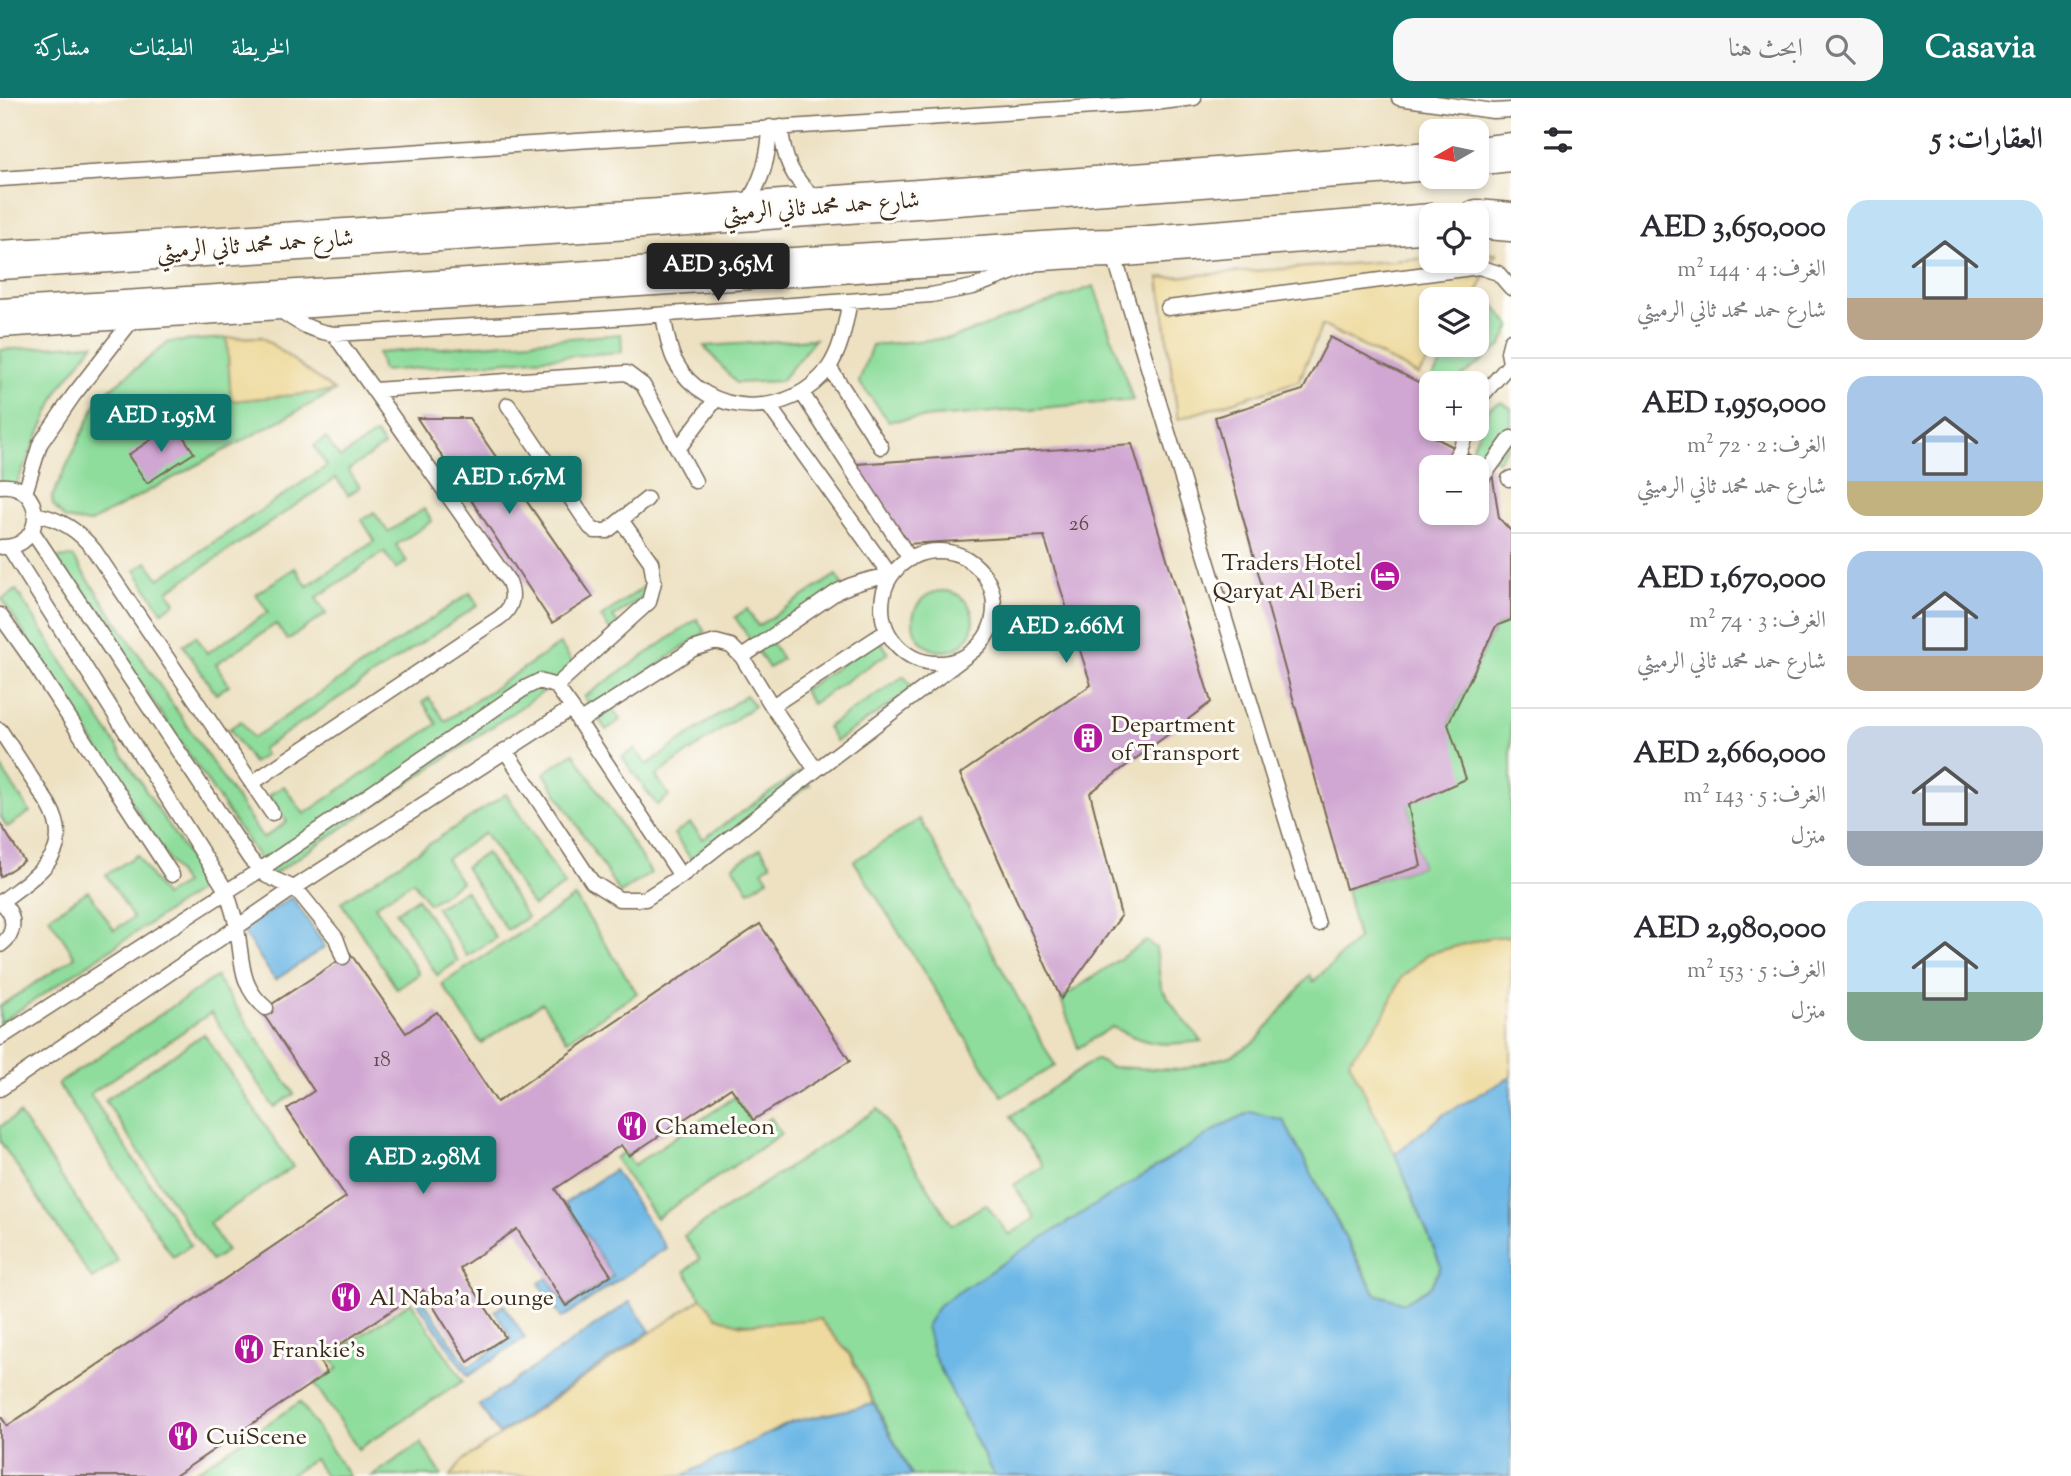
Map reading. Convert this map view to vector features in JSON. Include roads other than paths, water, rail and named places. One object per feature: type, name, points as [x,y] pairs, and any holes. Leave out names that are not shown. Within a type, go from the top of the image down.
[{"type":"main road","points":[[1489,155],[1511,152]]},
{"type":"main road","name":"شارع حمد محمد ثاني الرميثي","points":[[0,260],[741,212],[1419,162]]},
{"type":"main road","points":[[1489,220],[1511,222]]},
{"type":"main road","points":[[0,318],[1111,248],[1419,224]]},
{"type":"lane","points":[[0,180],[1154,103],[1194,98]]},
{"type":"lane","points":[[1399,98],[1493,111],[1511,110]]},
{"type":"lane","points":[[775,127],[793,176],[817,198],[831,205]]},
{"type":"lane","points":[[741,212],[760,182],[775,127]]},
{"type":"lane","points":[[1111,248],[1318,924]]},
{"type":"lane","points":[[268,301],[306,328],[334,334],[663,314],[931,295],[973,287],[1074,249]]},
{"type":"lane","points":[[1168,307],[1479,267],[1498,273],[1511,288]]},
{"type":"lane","points":[[663,314],[674,361],[692,383],[716,399],[741,406],[769,406],[802,393],[817,382],[829,367],[840,346],[850,301]]},
{"type":"lane","points":[[25,493],[40,444],[73,396],[141,310]]},
{"type":"lane","points":[[252,783],[505,614],[512,602],[509,582],[334,334]]},
{"type":"lane","points":[[1489,389],[1510,367],[1508,352],[1511,340]]},
{"type":"lane","points":[[829,367],[880,447]]},
{"type":"lane","points":[[374,390],[626,373],[643,385],[695,481]]},
{"type":"lane","points":[[802,393],[910,559]]},
{"type":"lane","points":[[678,449],[716,399]]},
{"type":"lane","points":[[508,405],[595,531],[607,531],[647,499]]},
{"type":"lane","points":[[769,406],[891,576]]},
{"type":"lane","points":[[1489,468],[1511,438]]},
{"type":"lane","points":[[0,486],[16,488],[25,493],[35,513],[32,531],[26,539],[19,545],[5,547],[227,892],[237,927],[248,989],[255,1000],[266,1009]]},
{"type":"lane","points":[[35,513],[62,522],[85,539],[94,550],[272,813]]},
{"type":"lane","points":[[556,686],[649,602],[654,582],[651,562],[621,520]]},
{"type":"lane","points":[[32,531],[250,859],[267,876],[294,888],[336,938],[343,957]]},
{"type":"lane","points":[[505,750],[592,882],[619,899],[645,899],[681,876],[816,769],[969,654],[981,643],[990,629],[993,596],[977,567],[948,552],[932,551],[916,555],[902,564],[891,576],[885,589],[882,603],[887,631],[898,647],[923,661],[952,662],[969,654]]},
{"type":"lane","points":[[742,657],[846,587],[873,578],[891,576]]},
{"type":"lane","points":[[0,615],[172,876]]},
{"type":"lane","points":[[772,706],[887,631]]},
{"type":"lane","points":[[579,722],[693,649],[716,642],[731,646],[742,657],[816,769]]},
{"type":"lane","points":[[0,1038],[227,892],[539,681],[556,686],[681,876]]},
{"type":"lane","points":[[0,1089],[294,888],[572,708]]},
{"type":"lane","points":[[0,730],[49,804],[56,816],[59,830],[54,856],[46,867],[0,902],[7,907],[13,921],[10,936],[0,945]]},
{"type":"water","points":[[292,897],[325,947],[275,980],[242,930]]},
{"type":"water","points":[[1511,1077],[1511,1476],[994,1476],[933,1354],[926,1326],[939,1305],[1227,1123],[1251,1112],[1283,1120],[1375,1294],[1404,1303],[1431,1286],[1441,1266],[1395,1154],[1443,1115]]},
{"type":"water","points":[[614,1170],[666,1248],[562,1318],[539,1283],[547,1278],[567,1307],[613,1276],[565,1203]]},
{"type":"water","points":[[421,1297],[468,1367],[511,1338],[495,1311],[504,1305],[525,1338],[468,1376],[416,1300]]},
{"type":"water","points":[[630,1302],[650,1331],[499,1434],[479,1405]]},
{"type":"water","points":[[874,1404],[912,1476],[682,1476],[792,1422]]},
{"type":"place","name":"Traders Hotel Qaryat Al Beri","points":[[1385,576]]},
{"type":"place","name":"Department of Transport","points":[[1088,738]]},
{"type":"place","name":"Chameleon","points":[[632,1126]]},
{"type":"place","name":"Al Naba’a Lounge","points":[[346,1297]]},
{"type":"place","name":"Frankie's","points":[[249,1349]]},
{"type":"place","name":"CuiScene","points":[[183,1436]]}]
